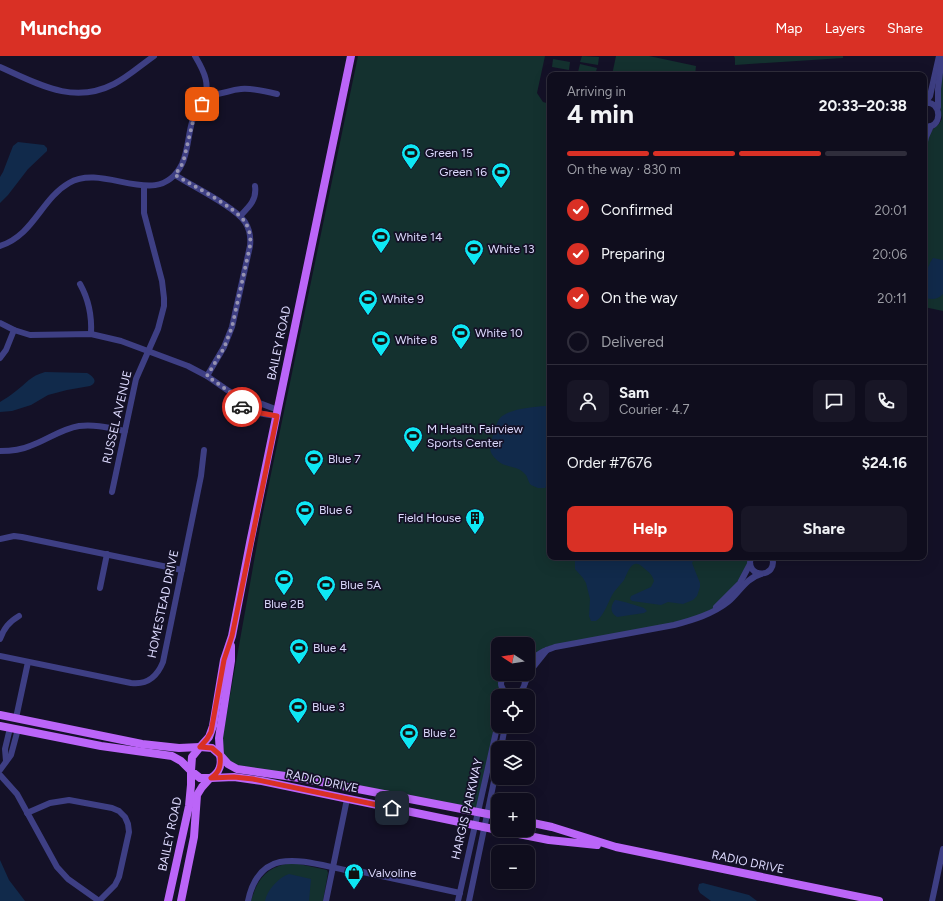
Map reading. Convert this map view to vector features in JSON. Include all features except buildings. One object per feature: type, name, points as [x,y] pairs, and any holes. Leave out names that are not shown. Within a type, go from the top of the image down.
[{"type":"main road","name":"BAILEY ROAD","points":[[200,747],[211,732],[224,660],[232,636],[351,56]]},
{"type":"main road","name":"BAILEY ROAD","points":[[220,755],[219,738],[231,661],[232,636]]},
{"type":"main road","points":[[0,715],[153,746],[212,748],[220,755],[221,762],[219,770],[211,778],[200,778],[181,761],[172,756],[100,746],[0,726]]},
{"type":"main road","points":[[191,771],[192,757],[200,747]]},
{"type":"main road","name":"RADIO DRIVE","points":[[220,755],[228,764],[237,769],[306,778],[491,815]]},
{"type":"main road","name":"BAILEY ROAD","points":[[168,901],[190,798],[191,771]]},
{"type":"main road","name":"RADIO DRIVE","points":[[211,778],[230,777],[253,779],[491,828]]},
{"type":"main road","name":"BAILEY ROAD","points":[[181,901],[194,837],[197,795],[202,787],[211,778]]},
{"type":"main road","name":"RADIO DRIVE","points":[[535,823],[552,827],[613,846],[878,901]]},
{"type":"main road","name":"RADIO DRIVE","points":[[534,837],[549,840],[613,846]]},
{"type":"street","points":[[0,68],[53,90],[84,93],[104,89],[154,56]]},
{"type":"street","points":[[0,246],[14,240],[22,233],[56,194],[73,181],[84,178],[99,177],[144,187],[159,185],[175,175],[183,163],[193,121],[205,99],[206,94],[206,76],[195,56]]},
{"type":"street","points":[[927,100],[930,96],[940,56]]},
{"type":"street","points":[[927,126],[931,126],[940,119],[938,89],[940,56]]},
{"type":"street","points":[[206,94],[218,95],[241,89],[255,89],[277,94]]},
{"type":"street","points":[[927,103],[932,103],[938,107]]},
{"type":"street","points":[[927,134],[931,126]]},
{"type":"street","points":[[175,175],[240,216],[250,234],[250,246],[232,327],[224,348],[207,376]]},
{"type":"street","points":[[240,216],[254,200],[256,191],[255,186]]},
{"type":"street","name":"RUSSEL AVENUE","points":[[112,492],[136,379],[160,322],[164,298],[162,281],[144,213],[144,187]]},
{"type":"street","points":[[80,284],[87,296],[91,311],[91,334]]},
{"type":"street","points":[[0,323],[14,330],[37,336],[91,334],[121,340],[188,366],[207,376],[230,392],[277,413]]},
{"type":"street","points":[[0,358],[6,350],[14,330]]},
{"type":"street","points":[[230,392],[238,402],[249,411],[277,413]]},
{"type":"street","points":[[0,451],[23,448],[62,431],[79,426],[99,426],[125,431]]},
{"type":"street","name":"HOMESTEAD DRIVE","points":[[0,656],[136,684],[148,681],[158,672],[163,662],[201,476],[204,450]]},
{"type":"street","points":[[0,539],[14,536],[22,537],[182,570]]},
{"type":"street","points":[[100,588],[107,554]]},
{"type":"street","points":[[535,655],[542,651],[561,645],[689,621],[706,615],[740,583],[751,560]]},
{"type":"street","points":[[712,611],[722,607],[729,601],[749,579],[768,572],[773,566],[774,560]]},
{"type":"street","points":[[750,564],[754,571],[761,574]]},
{"type":"street","points":[[0,639],[4,629],[10,621],[19,616]]},
{"type":"street","points":[[522,689],[531,670],[547,650]]},
{"type":"street","points":[[16,718],[28,662]]},
{"type":"street","points":[[501,681],[504,689]]},
{"type":"street","points":[[0,770],[11,755],[14,729]]},
{"type":"street","name":"HARGIS PARKWAY","points":[[458,901],[496,733]]},
{"type":"street","points":[[0,775],[15,792],[57,867],[68,878],[99,901],[116,884],[119,877],[129,832],[125,817],[119,811],[112,808],[69,800],[50,803],[27,813]]},
{"type":"street","name":"HARGIS PARKWAY","points":[[469,901],[493,785]]},
{"type":"street","points":[[326,901],[347,799]]},
{"type":"street","points":[[932,901],[943,849]]},
{"type":"street","points":[[248,901],[251,888],[256,878],[265,869],[277,863],[295,860],[349,871],[363,872],[460,893]]},
{"type":"street","points":[[172,901],[173,877]]},
{"type":"green space","name":"M Health Fairview Sports Center","points":[[358,56],[545,56],[537,93],[543,102],[547,103],[547,560],[748,560],[746,572],[712,611],[689,621],[561,645],[535,660],[535,637],[491,637],[491,681],[504,681],[503,689],[491,689],[491,733],[496,733],[494,741],[491,741],[491,754],[478,812],[240,770],[226,762],[222,741],[261,522]]},
{"type":"green space","points":[[582,56],[599,57],[598,65],[580,62]]},
{"type":"green space","points":[[616,56],[649,56],[696,66],[695,72],[613,72]]},
{"type":"green space","points":[[734,56],[843,56],[843,58],[735,65]]},
{"type":"green space","points":[[553,59],[570,62],[569,70],[552,67]]},
{"type":"green space","points":[[943,62],[943,311],[927,308],[927,139],[931,131],[942,119],[939,100]]},
{"type":"green space","points":[[580,64],[597,68],[596,72],[578,72]]},
{"type":"green space","points":[[286,864],[299,864],[327,870],[328,873],[323,901],[251,901],[256,887],[262,877],[272,869]]},
{"type":"water","points":[[18,142],[44,145],[47,148],[47,151],[28,169],[0,203],[0,177],[13,146]]},
{"type":"water","points":[[933,258],[943,260],[943,294],[939,297],[929,299],[927,298],[927,272]]},
{"type":"water","points":[[45,372],[87,373],[93,377],[95,381],[90,386],[48,395],[31,405],[12,411],[0,412],[0,402],[32,378]]},
{"type":"water","points":[[547,406],[547,486],[545,488],[538,488],[531,485],[526,475],[522,471],[504,465],[493,456],[490,451],[494,431],[500,418],[509,412],[534,407]]},
{"type":"water","points":[[575,560],[694,560],[692,563],[700,583],[700,587],[697,596],[693,600],[683,604],[668,602],[661,605],[632,601],[630,599],[631,596],[651,587],[654,581],[651,574],[641,565],[634,564],[631,566],[624,580],[614,592],[602,615],[596,621],[591,621],[589,616],[590,599],[586,583],[575,569]]},
{"type":"water","points":[[615,600],[644,608],[647,611],[644,613],[617,617],[613,614],[612,609],[612,605]]},
{"type":"water","points":[[0,860],[9,880],[25,901],[0,901]]},
{"type":"water","points":[[289,874],[311,879],[309,901],[265,901],[268,893],[274,885],[281,878]]},
{"type":"water","points":[[703,883],[749,895],[757,901],[711,901],[700,893],[698,889],[699,884]]},
{"type":"way so far","points":[[202,104],[195,115],[191,127],[185,158],[175,175],[240,216],[245,222],[250,234],[250,246],[232,327],[224,348],[207,376],[230,392],[242,407]]},
{"type":"place","name":"Green 15","points":[[411,170]]},
{"type":"place","name":"Green 16","points":[[501,189]]},
{"type":"place","name":"White 14","points":[[381,254]]},
{"type":"place","name":"White 13","points":[[474,266]]},
{"type":"place","name":"White 9","points":[[368,316]]},
{"type":"place","name":"White 10","points":[[461,350]]},
{"type":"place","name":"White 8","points":[[381,357]]},
{"type":"place","name":"M Health Fairview Sports Center","points":[[413,453]]},
{"type":"place","name":"Blue 7","points":[[314,476]]},
{"type":"place","name":"Blue 6","points":[[305,527]]},
{"type":"place","name":"Field House","points":[[475,535]]},
{"type":"place","name":"Blue 2B","points":[[284,596]]},
{"type":"place","name":"Blue 5A","points":[[326,602]]},
{"type":"place","name":"Blue 4","points":[[299,665]]},
{"type":"place","name":"Blue 3","points":[[298,724]]},
{"type":"place","name":"Blue 2","points":[[409,750]]},
{"type":"place","name":"Valvoline","points":[[354,890]]},
{"type":"route","points":[[242,407],[249,411],[277,416],[244,571],[232,636],[224,660],[213,726],[211,734],[200,747],[212,748],[220,755],[221,762],[219,770],[211,778],[234,777],[253,779],[392,808]]}]
